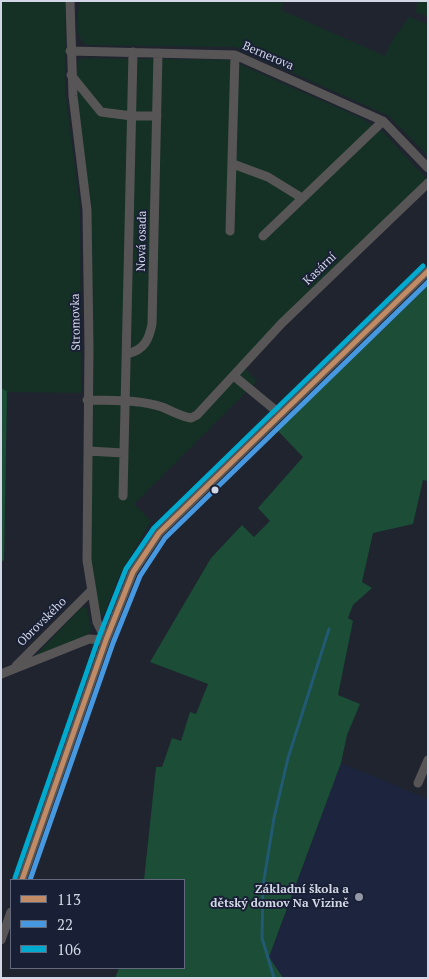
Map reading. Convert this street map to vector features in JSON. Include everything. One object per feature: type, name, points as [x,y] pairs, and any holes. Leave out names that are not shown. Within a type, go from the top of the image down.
[{"type":"street","name":"Stromovka","points":[[70,1],[71,75],[87,210],[89,348],[86,521],[90,592],[97,622],[106,640]]},
{"type":"street","name":"Bernerova","points":[[70,51],[235,55],[382,121],[428,168]]},
{"type":"street","name":"Nová osada","points":[[123,496],[134,52]]},
{"type":"street","name":"Nová osada","points":[[127,354],[138,351],[149,339],[152,324],[158,53]]},
{"type":"street","points":[[230,231],[235,55]]},
{"type":"street","points":[[71,75],[101,112],[132,116],[157,116]]},
{"type":"street","points":[[263,236],[382,121]]},
{"type":"street","points":[[233,164],[268,177],[302,198]]},
{"type":"street","name":"Kasární","points":[[125,401],[162,407],[191,418],[218,394],[282,323],[428,183]]},
{"type":"street","points":[[22,879],[106,640],[133,572],[159,533],[428,271]]},
{"type":"street","points":[[234,376],[280,414]]},
{"type":"street","points":[[87,400],[125,401]]},
{"type":"street","points":[[88,451],[124,453]]},
{"type":"street","name":"Obrovského","points":[[12,670],[90,592]]},
{"type":"street","name":"Obrovského","points":[[1,674],[89,639],[106,640]]},
{"type":"street","points":[[418,784],[428,760]]},
{"type":"street","points":[[1,940],[10,915]]},
{"type":"shaded area","name":"Základní škola a dětský domov Na Vizině","points":[[341,763],[428,799],[428,978],[283,978],[269,958]]},
{"type":"green space","points":[[1,1],[65,1],[65,89],[80,207],[81,393],[7,392],[4,560],[1,562]]},
{"type":"green space","points":[[80,1],[284,1],[281,10],[385,56],[392,41],[409,17],[428,24],[428,156],[389,116],[235,47],[87,45],[79,36],[77,25]]},
{"type":"green space","points":[[417,1],[428,1],[428,17],[416,12]]},
{"type":"green space","points":[[83,58],[230,60],[361,118],[383,132],[425,177],[425,181],[240,363],[257,381],[134,504],[151,521],[118,578],[104,614],[101,617],[92,580],[91,205],[78,107],[77,67],[78,61]]},
{"type":"green space","points":[[428,285],[428,481],[423,480],[413,524],[373,533],[362,582],[372,588],[353,605],[348,618],[353,621],[338,695],[360,704],[347,735],[341,763],[269,957],[283,978],[115,978],[119,969],[185,969],[185,879],[144,879],[156,767],[162,767],[172,738],[181,741],[190,712],[196,714],[208,684],[150,662],[211,558],[242,525],[254,537],[270,521],[258,508],[303,457],[278,431]]},
{"type":"green space","points":[[1,388],[7,391],[4,560],[1,562]]},
{"type":"green space","points":[[82,607],[87,608],[91,629],[86,637],[34,657]]},
{"type":"waterway","points":[[274,978],[262,938],[263,886],[274,818],[288,758],[329,629]]},
{"type":"transit line","name":"106","points":[[15,878],[99,637],[126,569],[154,528],[423,266]]},
{"type":"transit line","name":"113","points":[[22,879],[106,640],[133,572],[159,533],[428,271]]},
{"type":"transit line","name":"22","points":[[30,879],[113,643],[140,576],[165,538],[428,282]]},
{"type":"place","name":"Základní škola a dětský domov Na Vizině","points":[[359,897]]}]
